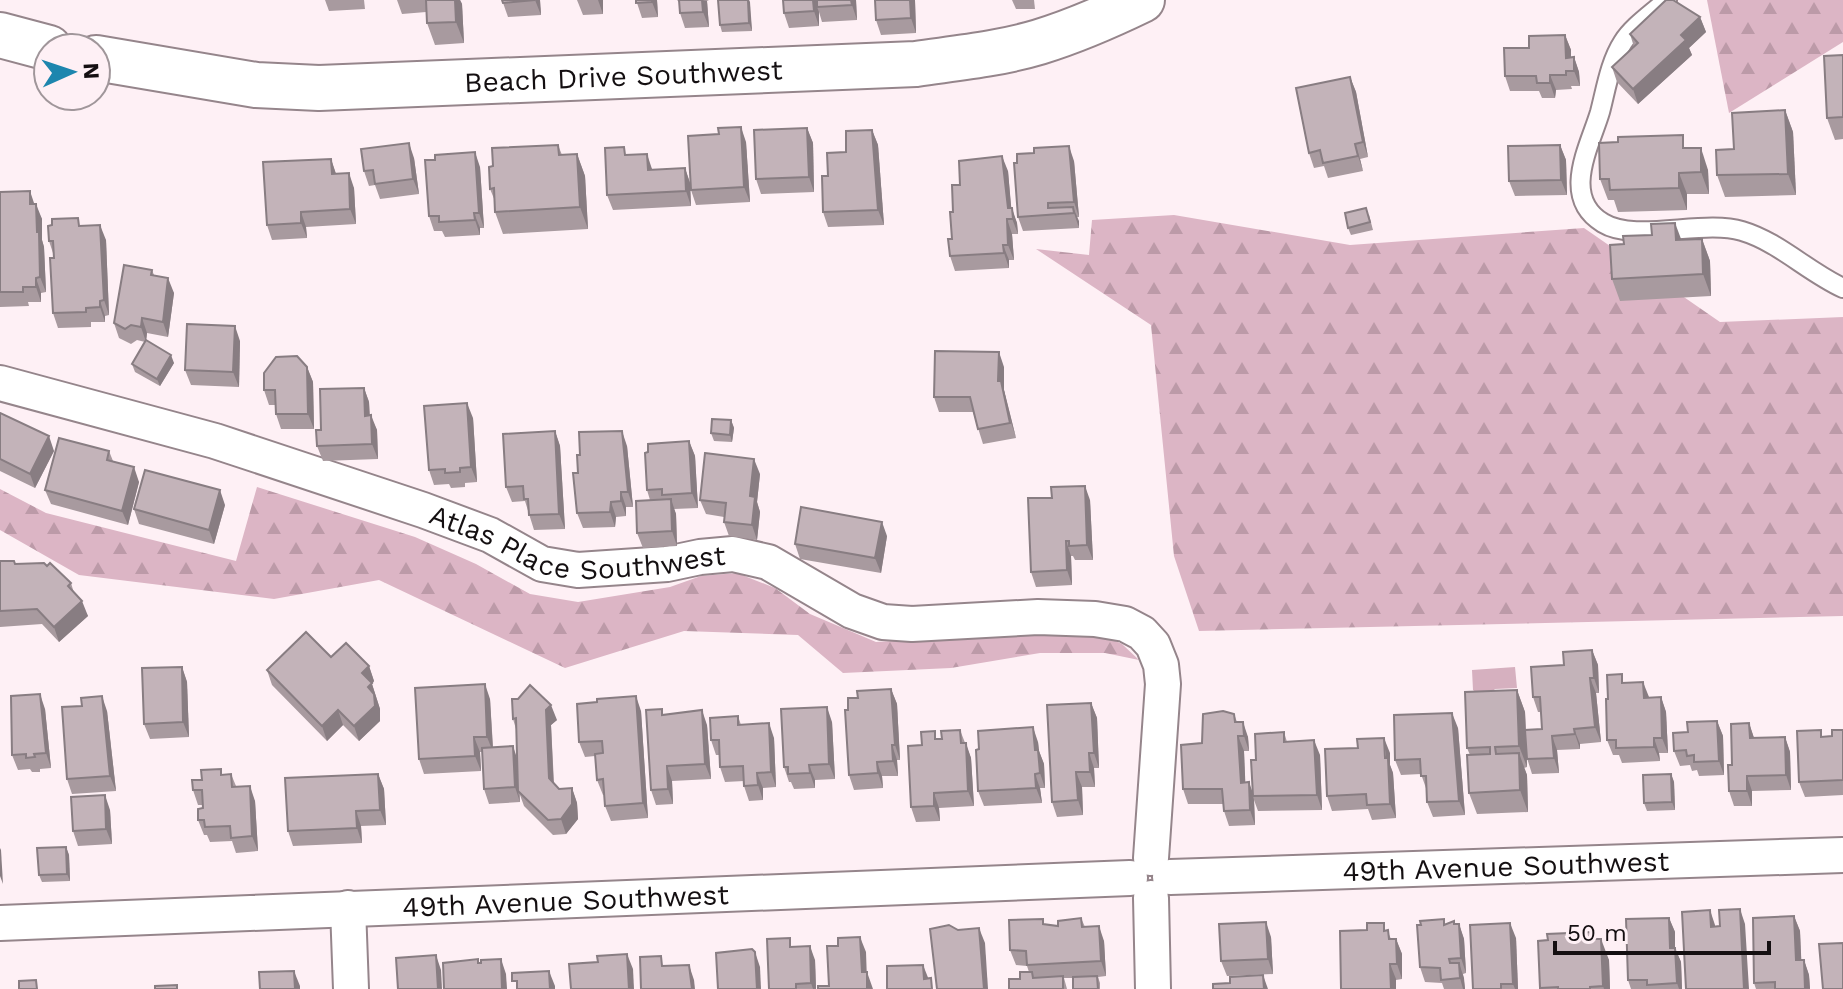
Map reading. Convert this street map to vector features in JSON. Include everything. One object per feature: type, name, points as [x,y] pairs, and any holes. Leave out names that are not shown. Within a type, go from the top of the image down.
[{"type":"main road","name":"Beach Drive Southwest","points":[[112,61],[256,85],[319,88],[916,64],[986,54],[1037,42],[1101,20],[1142,0]]},
{"type":"main road","points":[[0,35],[32,43]]},
{"type":"street","name":"Atlas Place Southwest","points":[[0,383],[215,441],[423,510],[490,535],[542,564],[578,570],[667,564],[733,554],[768,562],[852,611],[883,622],[912,624],[1038,617],[1095,619],[1125,624],[1142,633],[1153,645],[1161,665],[1163,684],[1150,878]]},
{"type":"street","name":"49th Avenue Southwest","points":[[0,923],[1150,878],[1843,855]]},
{"type":"street","points":[[1150,878],[1153,989]]},
{"type":"street","points":[[348,908],[351,989]]},
{"type":"lane","points":[[1667,0],[1625,39],[1618,51],[1583,155],[1581,190],[1587,208],[1599,221],[1621,229],[1741,231],[1784,251],[1843,288]]},
{"type":"green space","points":[[1707,0],[1843,0],[1843,42],[1729,113]]},
{"type":"green space","points":[[1174,215],[1350,245],[1584,228],[1720,322],[1843,317],[1843,616],[1199,631],[1174,556],[1151,325],[1036,249],[1089,255],[1092,220]]},
{"type":"green space","points":[[257,487],[415,537],[476,564],[530,594],[578,602],[670,587],[701,576],[737,573],[775,588],[810,614],[876,642],[1031,632],[1100,634],[1122,644],[1139,660],[1105,653],[1040,653],[951,668],[843,673],[798,635],[684,631],[565,668],[379,580],[274,599],[79,575],[0,530],[0,489],[46,513],[236,561]]},
{"type":"shaded area","points":[[1515,667],[1517,688],[1495,689],[1484,699],[1473,690],[1472,670]]},
{"type":"building","points":[[426,0],[455,0],[456,22],[427,23]]},
{"type":"building","points":[[502,0],[535,0],[503,3]]},
{"type":"building","points":[[679,0],[702,0],[703,12],[680,13]]},
{"type":"building","points":[[718,0],[748,0],[749,23],[720,25]]},
{"type":"building","points":[[783,0],[813,0],[814,11],[784,13]]},
{"type":"building","points":[[817,0],[851,0],[852,5],[817,7]]},
{"type":"building","points":[[875,0],[910,0],[911,18],[876,20]]},
{"type":"building","points":[[1666,0],[1673,0],[1700,17],[1681,35],[1686,40],[1633,89],[1612,67],[1638,43],[1630,34]]},
{"type":"building","points":[[1565,35],[1566,58],[1574,57],[1574,71],[1566,71],[1566,75],[1550,75],[1550,83],[1537,83],[1536,76],[1505,76],[1504,48],[1529,48],[1529,36]]},
{"type":"building","points":[[1843,55],[1843,117],[1827,118],[1824,56]]},
{"type":"building","points":[[1350,77],[1363,142],[1355,144],[1358,156],[1323,163],[1320,150],[1309,153],[1296,88]]},
{"type":"building","points":[[1785,110],[1788,174],[1717,175],[1716,150],[1734,149],[1732,113]]},
{"type":"building","points":[[741,127],[744,187],[691,190],[688,136],[719,134],[718,128]]},
{"type":"building","points":[[807,128],[809,177],[756,179],[754,130]]},
{"type":"building","points":[[872,130],[878,210],[823,212],[822,176],[828,176],[827,153],[846,152],[846,131]]},
{"type":"building","points":[[1683,135],[1683,148],[1701,148],[1701,172],[1679,173],[1679,188],[1610,190],[1609,179],[1600,179],[1599,143],[1618,142],[1618,137]]},
{"type":"building","points":[[409,143],[413,179],[375,184],[373,170],[364,171],[361,149]]},
{"type":"building","points":[[558,145],[559,155],[577,154],[580,207],[495,212],[494,188],[490,189],[492,148]]},
{"type":"building","points":[[1560,145],[1561,180],[1509,181],[1508,146]]},
{"type":"building","points":[[1069,146],[1074,202],[1048,203],[1048,208],[1073,207],[1074,213],[1018,217],[1014,163],[1017,163],[1017,154],[1034,153],[1034,148]]},
{"type":"building","points":[[624,147],[625,155],[647,154],[648,170],[685,168],[686,191],[607,195],[605,148]]},
{"type":"building","points":[[475,152],[479,213],[474,213],[475,220],[439,222],[439,216],[429,216],[425,160],[435,160],[435,155]]},
{"type":"building","points":[[1002,156],[1008,208],[1012,208],[1013,219],[1007,219],[1008,245],[1003,245],[1004,253],[950,256],[948,239],[952,239],[952,185],[960,185],[959,161]]},
{"type":"building","points":[[331,159],[332,174],[349,173],[350,209],[301,212],[301,223],[267,225],[263,162]]},
{"type":"building","points":[[30,191],[30,204],[36,204],[40,277],[36,278],[36,287],[23,287],[23,292],[0,292],[0,192]]},
{"type":"building","points":[[1366,208],[1370,222],[1348,228],[1345,213]]},
{"type":"building","points":[[78,218],[79,226],[100,225],[104,300],[100,301],[100,307],[86,308],[86,312],[53,313],[50,258],[54,258],[48,226],[52,225],[52,219]]},
{"type":"building","points":[[1675,223],[1676,240],[1702,239],[1703,274],[1612,279],[1610,245],[1624,244],[1623,236],[1652,235],[1651,224]]},
{"type":"building","points":[[124,265],[152,270],[151,275],[168,278],[163,322],[142,318],[141,327],[131,325],[125,329],[114,323]]},
{"type":"building","points":[[187,324],[235,326],[233,372],[185,370]]},
{"type":"building","points":[[146,340],[171,355],[157,379],[132,364]]},
{"type":"building","points":[[935,351],[999,352],[998,381],[1001,381],[1010,423],[978,429],[970,397],[934,397]]},
{"type":"building","points":[[297,356],[307,367],[308,414],[276,414],[275,390],[264,390],[264,373],[276,357]]},
{"type":"building","points":[[364,388],[365,416],[371,415],[372,444],[317,446],[316,430],[321,430],[320,389]]},
{"type":"building","points":[[467,403],[471,467],[460,468],[460,472],[429,470],[424,406]]},
{"type":"building","points":[[0,413],[49,436],[30,474],[0,459]]},
{"type":"building","points":[[712,419],[731,420],[730,435],[711,433]]},
{"type":"building","points":[[555,431],[559,514],[529,515],[523,486],[506,487],[503,434]]},
{"type":"building","points":[[622,431],[628,492],[621,492],[621,501],[611,502],[610,512],[577,513],[573,473],[578,473],[579,432]]},
{"type":"building","points":[[59,438],[109,451],[107,460],[134,467],[122,511],[45,490]]},
{"type":"building","points":[[689,441],[692,493],[662,495],[662,489],[647,490],[645,453],[648,452],[648,444]]},
{"type":"building","points":[[705,453],[754,459],[750,496],[755,497],[752,525],[724,522],[726,503],[700,500]]},
{"type":"building","points":[[145,470],[220,490],[209,530],[134,509]]},
{"type":"building","points":[[1085,486],[1087,545],[1069,546],[1069,541],[1066,541],[1067,570],[1031,572],[1028,498],[1052,498],[1051,487]]},
{"type":"building","points":[[671,499],[672,531],[637,533],[636,501]]},
{"type":"building","points":[[801,507],[882,522],[875,558],[795,544]]},
{"type":"building","points":[[0,561],[44,563],[47,566],[50,563],[71,583],[68,586],[82,601],[54,627],[37,609],[0,611]]},
{"type":"building","points":[[306,632],[331,657],[346,643],[369,666],[362,673],[372,683],[368,687],[374,694],[375,706],[354,726],[338,710],[322,726],[267,670]]},
{"type":"building","points":[[1592,650],[1594,678],[1590,678],[1595,727],[1574,729],[1575,734],[1552,736],[1554,758],[1527,759],[1525,730],[1542,729],[1540,697],[1533,697],[1531,667],[1564,665],[1563,652]]},
{"type":"building","points":[[182,667],[183,722],[144,724],[142,668]]},
{"type":"building","points":[[1622,674],[1622,683],[1643,682],[1644,698],[1661,697],[1662,738],[1654,738],[1654,747],[1616,748],[1616,740],[1607,740],[1607,675]]},
{"type":"building","points":[[485,684],[487,737],[474,737],[475,756],[419,759],[415,688]]},
{"type":"building","points":[[530,685],[551,705],[546,710],[549,778],[559,789],[572,788],[572,804],[561,819],[548,820],[518,791],[516,718],[513,719],[512,699],[518,699]]},
{"type":"building","points":[[891,689],[895,745],[892,745],[893,761],[877,762],[878,773],[849,775],[845,710],[848,710],[848,698],[858,698],[857,691]]},
{"type":"building","points":[[1517,690],[1519,746],[1495,747],[1496,754],[1519,753],[1520,790],[1469,793],[1467,755],[1490,754],[1490,747],[1467,748],[1465,692]]},
{"type":"building","points":[[40,694],[46,753],[26,758],[26,754],[12,755],[11,696]]},
{"type":"building","points":[[102,696],[110,776],[67,779],[62,707],[82,706],[81,698]]},
{"type":"building","points":[[636,696],[643,803],[605,806],[603,779],[597,780],[595,754],[603,753],[602,741],[579,742],[577,704]]},
{"type":"building","points":[[1091,703],[1094,753],[1089,753],[1090,772],[1076,772],[1078,800],[1052,802],[1047,705]]},
{"type":"building","points":[[827,707],[829,764],[809,765],[810,773],[788,774],[788,767],[784,767],[781,709]]},
{"type":"building","points":[[662,709],[662,715],[702,710],[705,764],[667,766],[668,789],[651,790],[646,710]]},
{"type":"building","points":[[1223,711],[1234,714],[1235,722],[1243,722],[1244,736],[1238,736],[1241,783],[1249,782],[1250,810],[1224,811],[1222,789],[1183,789],[1181,745],[1202,743],[1203,714]]},
{"type":"building","points":[[1452,713],[1459,801],[1427,802],[1426,776],[1421,776],[1420,759],[1395,760],[1394,715]]},
{"type":"building","points":[[738,716],[738,725],[769,723],[771,772],[757,773],[758,785],[744,786],[743,766],[720,767],[719,740],[711,740],[710,718]]},
{"type":"building","points":[[1717,721],[1719,761],[1694,762],[1694,755],[1687,756],[1686,750],[1674,751],[1673,733],[1688,732],[1687,722]]},
{"type":"building","points":[[1749,723],[1750,738],[1785,737],[1786,775],[1747,776],[1747,791],[1729,791],[1731,724]]},
{"type":"building","points":[[1033,727],[1040,773],[1035,774],[1036,788],[978,791],[978,731]]},
{"type":"building","points":[[960,730],[961,743],[966,743],[968,791],[934,793],[934,806],[911,807],[908,746],[922,745],[921,732],[935,731],[935,739],[942,739],[941,731]]},
{"type":"building","points":[[1821,730],[1821,737],[1832,736],[1832,730],[1843,730],[1843,780],[1799,782],[1797,731]]},
{"type":"building","points":[[1284,732],[1284,742],[1314,740],[1317,795],[1253,796],[1251,760],[1256,760],[1255,734]]},
{"type":"building","points":[[1384,738],[1390,804],[1367,805],[1366,794],[1327,796],[1325,749],[1358,748],[1357,739]]},
{"type":"building","points":[[513,746],[515,787],[484,789],[482,748]]},
{"type":"building","points":[[221,769],[221,775],[231,774],[232,787],[250,786],[252,836],[231,838],[230,826],[205,827],[204,820],[198,820],[198,809],[203,808],[202,790],[193,790],[192,780],[202,780],[201,770]]},
{"type":"building","points":[[378,774],[380,810],[356,811],[357,828],[288,831],[285,778]]},
{"type":"building","points":[[1671,774],[1672,802],[1644,803],[1643,775]]},
{"type":"building","points":[[105,795],[106,829],[73,831],[71,797]]},
{"type":"building","points":[[66,847],[67,874],[39,875],[37,848]]},
{"type":"building","points":[[1740,909],[1744,989],[1686,989],[1682,912],[1710,910],[1711,927],[1720,926],[1719,910]]},
{"type":"building","points":[[1794,916],[1796,960],[1804,960],[1805,989],[1775,989],[1775,982],[1754,983],[1753,918]]},
{"type":"building","points":[[1081,918],[1082,927],[1099,926],[1101,961],[1027,965],[1026,951],[1010,950],[1009,920],[1043,919],[1043,924],[1058,926],[1058,921]]},
{"type":"building","points":[[1669,918],[1670,948],[1675,948],[1677,983],[1647,985],[1647,980],[1628,980],[1626,919]]},
{"type":"building","points":[[1444,919],[1444,925],[1454,921],[1454,924],[1459,924],[1461,958],[1449,959],[1450,963],[1459,963],[1460,978],[1441,980],[1440,968],[1420,967],[1417,925],[1421,925],[1420,921]]},
{"type":"building","points":[[1266,922],[1268,959],[1221,961],[1219,924]]},
{"type":"building","points":[[1367,923],[1384,923],[1389,939],[1396,939],[1397,964],[1390,964],[1391,989],[1341,989],[1340,931],[1367,930]]},
{"type":"building","points":[[1510,923],[1513,984],[1501,984],[1501,989],[1473,989],[1470,925]]},
{"type":"building","points":[[949,925],[958,930],[979,928],[984,989],[937,989],[930,929]]},
{"type":"building","points":[[1592,932],[1592,939],[1601,939],[1603,986],[1590,989],[1540,988],[1538,941],[1548,940],[1547,934]]},
{"type":"building","points":[[860,937],[862,972],[867,972],[867,989],[818,989],[818,986],[829,986],[827,946],[838,946],[838,938]]},
{"type":"building","points":[[790,938],[790,947],[810,946],[811,983],[796,984],[796,989],[769,989],[767,939]]},
{"type":"building","points":[[1843,943],[1843,989],[1823,989],[1819,944]]},
{"type":"building","points":[[752,949],[755,952],[757,989],[718,989],[716,953]]},
{"type":"building","points":[[627,954],[629,989],[571,989],[569,964],[598,962],[597,956]]},
{"type":"building","points":[[436,955],[438,989],[398,989],[396,958]]},
{"type":"building","points":[[661,956],[662,966],[689,965],[692,989],[641,989],[640,957]]},
{"type":"building","points":[[478,959],[481,963],[481,960],[501,959],[502,989],[444,989],[443,963]]},
{"type":"building","points":[[923,965],[924,979],[931,978],[932,989],[887,989],[887,966]]},
{"type":"building","points":[[294,971],[295,989],[260,989],[259,972]]},
{"type":"building","points":[[549,971],[550,989],[517,989],[517,981],[512,981],[512,973]]},
{"type":"building","points":[[1020,972],[1032,972],[1033,978],[1063,976],[1063,989],[1009,989],[1009,979],[1020,979]]},
{"type":"building","points":[[1263,975],[1264,989],[1213,989],[1213,984],[1230,983],[1230,977]]},
{"type":"building","points":[[1097,976],[1098,989],[1073,989],[1073,977]]},
{"type":"building","points":[[36,980],[37,989],[19,989],[19,981]]},
{"type":"building","points":[[177,985],[177,989],[155,989],[155,986]]}]
